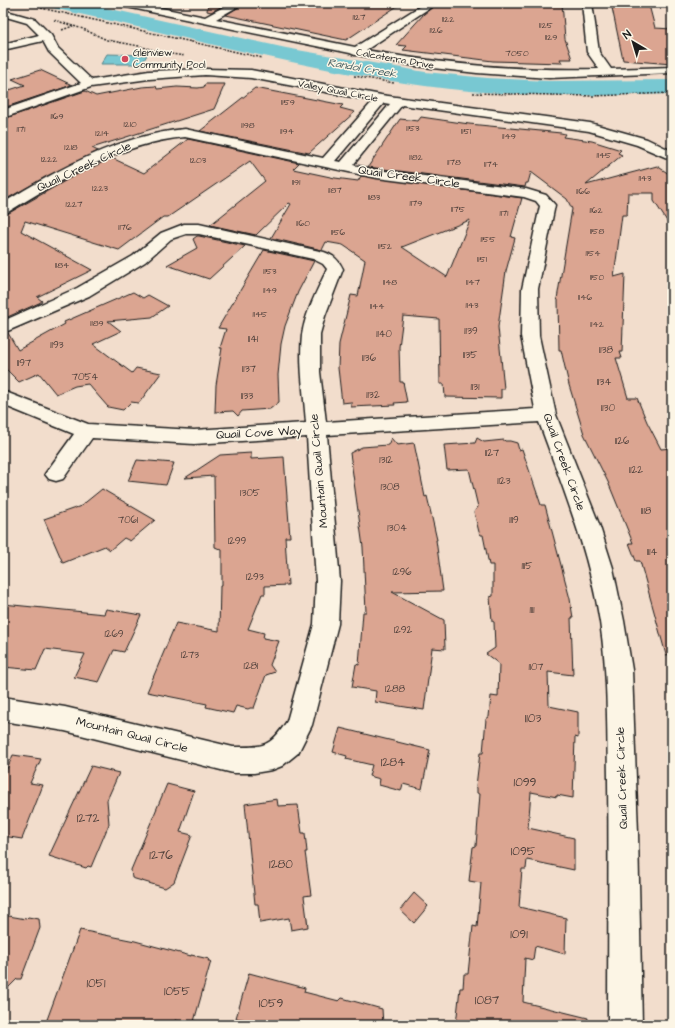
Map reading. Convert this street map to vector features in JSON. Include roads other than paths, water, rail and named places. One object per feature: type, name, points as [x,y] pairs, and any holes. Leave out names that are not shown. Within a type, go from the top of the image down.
[{"type":"street","name":"Calcaterra Drive","points":[[122,3],[414,63],[477,70],[549,74],[672,70]]},
{"type":"street","points":[[205,21],[239,3]]},
{"type":"street","points":[[356,52],[432,3]]},
{"type":"street","points":[[588,3],[593,52],[608,72]]},
{"type":"street","points":[[3,13],[31,22],[52,34]]},
{"type":"street","points":[[3,47],[52,34]]},
{"type":"street","points":[[52,34],[54,50],[89,84]]},
{"type":"street","name":"Valley Quail Circle","points":[[3,114],[89,84],[149,75],[205,72],[251,74],[381,100],[590,127],[642,142],[672,156]]},
{"type":"street","points":[[334,166],[381,100]]},
{"type":"street","points":[[334,166],[398,102]]},
{"type":"street","name":"Quail Creek Circle","points":[[3,209],[56,177],[114,151],[174,133],[185,133],[377,174],[526,193],[541,198],[548,205],[530,289],[530,336],[546,414],[588,524],[601,568],[612,621],[618,663],[623,832],[625,1025]]},
{"type":"street","name":"Mountain Quail Circle","points":[[3,328],[83,292],[139,258],[166,236],[184,228],[199,229],[318,255],[328,259],[333,264],[335,269],[316,316],[311,334],[311,372],[318,442],[328,581],[326,624],[299,725],[288,744],[272,757],[254,760],[233,760],[65,719],[3,709]]},
{"type":"street","name":"Quail Cove Way","points":[[3,397],[24,407],[86,431],[194,437],[546,414]]},
{"type":"street","points":[[56,474],[86,431]]},
{"type":"water","name":"Glenview Community Pool","points":[[107,54],[147,55],[142,64],[101,64]]},
{"type":"waterway","name":"Randol Creek","points":[[57,3],[286,54],[379,72],[425,79],[456,83],[517,87],[610,89],[672,87]]},
{"type":"place","name":"Glenview Community Pool","points":[[125,59]]}]
